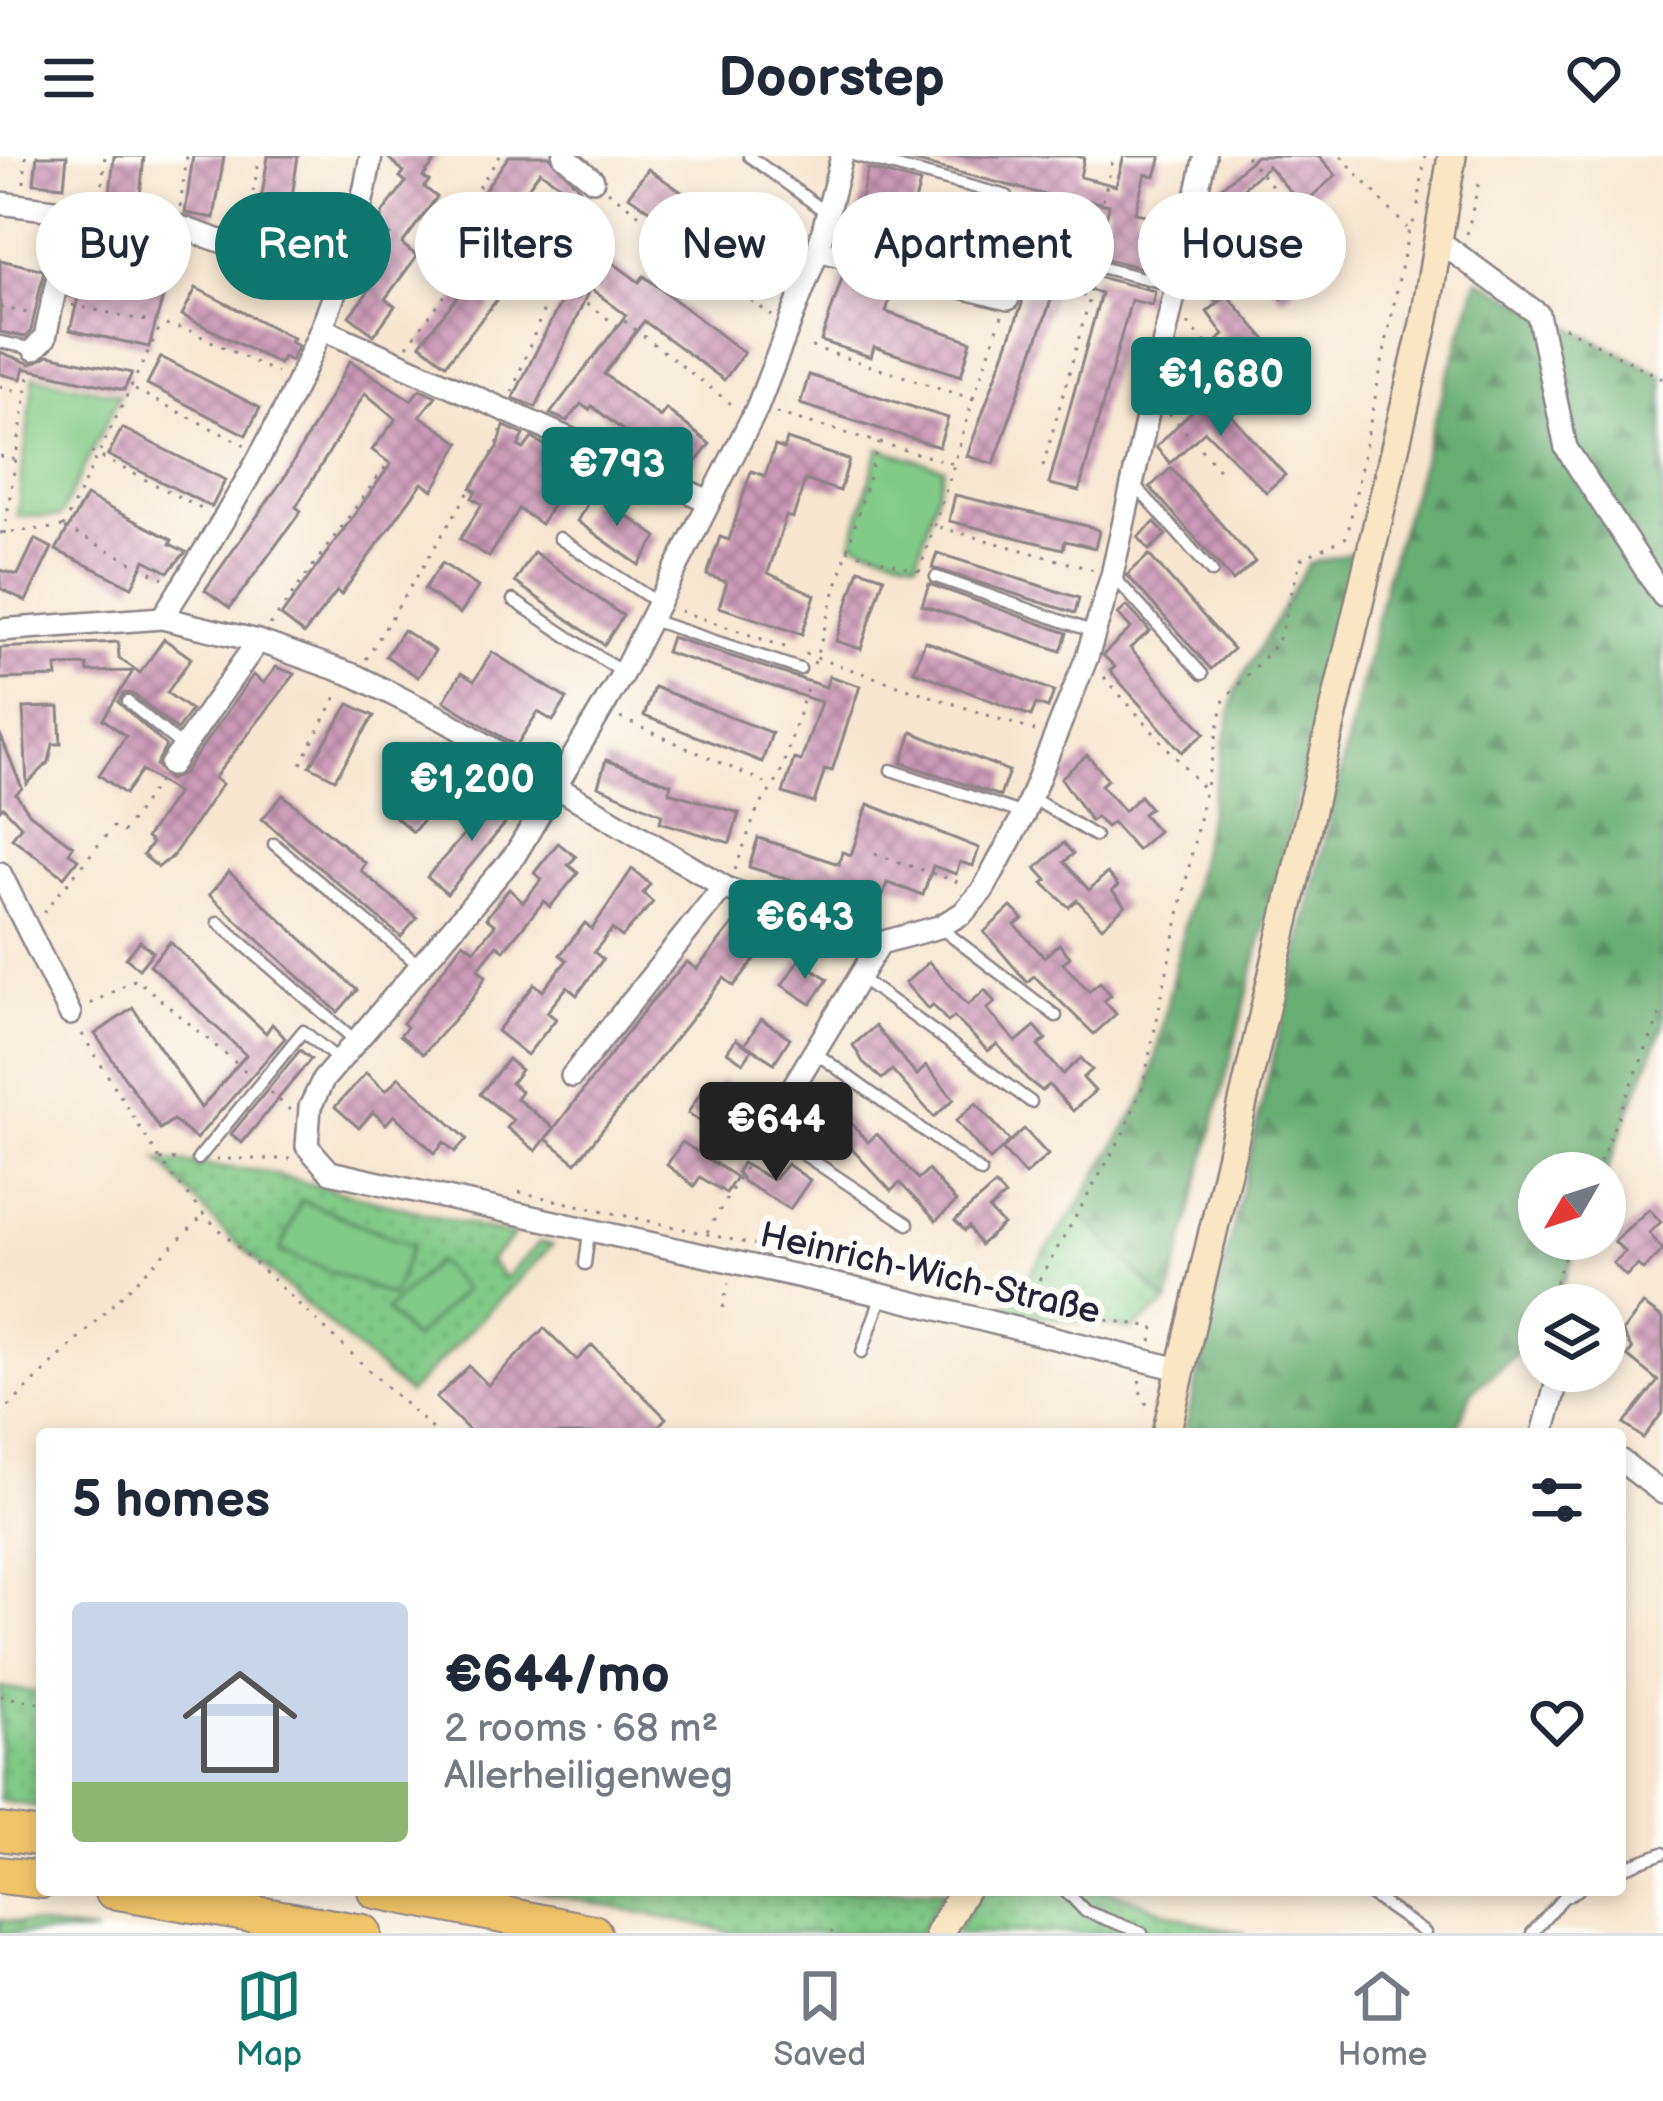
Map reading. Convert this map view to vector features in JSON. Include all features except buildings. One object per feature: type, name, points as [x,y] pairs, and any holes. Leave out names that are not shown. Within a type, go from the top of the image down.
[{"type":"highway","points":[[0,1832],[36,1837]]},
{"type":"highway","points":[[0,1875],[36,1879]]},
{"type":"highway","points":[[147,1896],[363,1933]]},
{"type":"highway","points":[[406,1896],[593,1933]]},
{"type":"main road","points":[[1168,1428],[1450,249],[1452,156]]},
{"type":"main road","points":[[939,1933],[961,1896]]},
{"type":"street","points":[[362,192],[371,156]]},
{"type":"street","points":[[564,156],[593,180]]},
{"type":"street","points":[[314,1159],[306,1124],[323,1080],[514,855],[656,612],[754,414],[818,250],[842,156]]},
{"type":"street","points":[[1198,192],[1205,156]]},
{"type":"street","points":[[1450,249],[1538,314],[1567,448],[1663,596]]},
{"type":"street","points":[[818,250],[832,254]]},
{"type":"street","points":[[34,349],[45,338],[53,300]]},
{"type":"street","points":[[162,618],[301,384],[334,300]]},
{"type":"street","points":[[0,630],[162,618],[258,641],[352,675],[446,721],[723,886],[880,943],[939,927],[963,913],[983,890],[1057,739],[1112,575],[1172,300]]},
{"type":"street","points":[[325,330],[450,391],[506,408],[710,501]]},
{"type":"street","points":[[177,756],[258,641]]},
{"type":"street","points":[[0,873],[70,1014]]},
{"type":"street","points":[[572,1076],[723,886]]},
{"type":"street","points":[[767,1130],[880,943]]},
{"type":"street","name":"Heinrich-Wich-Straße","points":[[314,1159],[330,1172],[882,1295],[1183,1370]]},
{"type":"street","points":[[1545,1428],[1554,1392]]},
{"type":"street","points":[[1626,1465],[1663,1493]]},
{"type":"lane","points":[[749,156],[827,213]]},
{"type":"lane","points":[[856,156],[992,192]]},
{"type":"lane","points":[[0,342],[34,349]]},
{"type":"lane","points":[[1131,482],[1212,572]]},
{"type":"lane","points":[[559,538],[656,612],[800,669]]},
{"type":"lane","points":[[1112,575],[1202,674]]},
{"type":"lane","points":[[936,577],[1094,632]]},
{"type":"lane","points":[[513,600],[623,674]]},
{"type":"lane","points":[[128,702],[177,756]]},
{"type":"lane","points":[[891,770],[1028,806],[1096,836]]},
{"type":"lane","points":[[274,844],[420,966]]},
{"type":"lane","points":[[218,922],[357,1042]]},
{"type":"lane","points":[[939,927],[1056,1016]]},
{"type":"lane","points":[[859,977],[1031,1102]]},
{"type":"lane","points":[[198,1159],[303,1031],[340,1061]]},
{"type":"lane","points":[[813,1051],[981,1172]]},
{"type":"lane","points":[[767,1130],[908,1224]]},
{"type":"lane","points":[[585,1264],[590,1228]]},
{"type":"lane","points":[[862,1352],[882,1295]]},
{"type":"lane","points":[[1626,1867],[1663,1853]]},
{"type":"lane","points":[[1071,1896],[1084,1910],[1142,1933]]},
{"type":"lane","points":[[1373,1896],[1425,1933]]},
{"type":"lane","points":[[1532,1933],[1567,1896]]},
{"type":"path","points":[[11,203],[26,156]]},
{"type":"path","points":[[102,192],[106,156]]},
{"type":"path","points":[[182,192],[187,156]]},
{"type":"path","points":[[253,192],[260,156]]},
{"type":"path","points":[[395,362],[481,247],[453,224],[500,156]]},
{"type":"path","points":[[1105,192],[1114,156]]},
{"type":"path","points":[[1246,156],[1277,191]]},
{"type":"path","points":[[1341,156],[1408,230]]},
{"type":"path","points":[[1154,1327],[1024,1308],[1122,1136],[1143,1086],[1224,700],[1278,642],[1300,559],[1347,537],[1408,230],[1417,217],[1425,156]]},
{"type":"path","points":[[1450,249],[1480,177]]},
{"type":"path","points":[[589,192],[593,180],[787,333],[973,399]]},
{"type":"path","points":[[301,764],[497,446],[506,408],[549,300]]},
{"type":"path","points":[[581,300],[618,326],[622,320],[754,414],[954,464]]},
{"type":"path","points":[[919,572],[1008,300]]},
{"type":"path","points":[[1042,466],[1089,300]]},
{"type":"path","points":[[1177,300],[1242,384]]},
{"type":"path","points":[[0,307],[51,309],[188,330],[301,384]]},
{"type":"path","points":[[1538,314],[1663,379]]},
{"type":"path","points":[[63,527],[134,389],[160,326]]},
{"type":"path","points":[[34,349],[2,534],[63,527],[182,588]]},
{"type":"path","points":[[0,386],[25,393]]},
{"type":"path","points":[[134,389],[262,454]]},
{"type":"path","points":[[1151,394],[1222,474]]},
{"type":"path","points":[[91,452],[224,520]]},
{"type":"path","points":[[0,456],[24,462]]},
{"type":"path","points":[[258,641],[386,466]]},
{"type":"path","points":[[931,525],[1112,575]]},
{"type":"path","points":[[845,550],[936,577]]},
{"type":"path","points":[[656,612],[1057,739]]},
{"type":"path","points":[[1087,657],[1206,790]]},
{"type":"path","points":[[1202,674],[1224,700]]},
{"type":"path","points":[[602,710],[773,786]]},
{"type":"path","points":[[383,804],[446,721]]},
{"type":"path","points":[[28,933],[113,827],[123,832],[177,756]]},
{"type":"path","points":[[875,854],[983,890]]},
{"type":"path","points":[[306,1124],[136,979],[70,1014],[160,1160],[204,1215],[431,1428]]},
{"type":"path","points":[[1604,1152],[1663,1008]]},
{"type":"path","points":[[707,1233],[767,1130]]},
{"type":"path","points":[[160,1160],[314,1159]]},
{"type":"path","points":[[0,1415],[204,1215]]},
{"type":"path","points":[[0,1696],[36,1702]]},
{"type":"green space","points":[[1478,279],[1663,375],[1663,1026],[1614,1152],[1518,1152],[1518,1260],[1572,1260],[1563,1284],[1518,1284],[1518,1353],[1472,1391],[1457,1428],[1185,1428],[1388,571]]},
{"type":"green space","points":[[34,376],[120,394],[60,517],[17,516]]},
{"type":"green space","points":[[879,448],[944,468],[917,561],[852,542]]},
{"type":"green space","points":[[1361,550],[1168,1303],[1075,1210],[1148,1091],[1236,689],[1308,564]]},
{"type":"green space","points":[[159,1160],[260,1171],[514,1236],[489,1261],[505,1278],[540,1242],[552,1245],[408,1394],[220,1228]]},
{"type":"green space","points":[[301,1200],[412,1246],[392,1296],[280,1251]]},
{"type":"green space","points":[[1075,1210],[1168,1303],[1132,1330],[1004,1310]]},
{"type":"green space","points":[[437,1261],[464,1290],[413,1339],[386,1310]]},
{"type":"green space","points":[[0,1687],[36,1692],[36,1806],[0,1801]]},
{"type":"green space","points":[[560,1896],[942,1896],[920,1933],[737,1933]]},
{"type":"green space","points":[[976,1896],[1125,1896],[1194,1922],[1246,1933],[955,1933]]},
{"type":"green space","points":[[0,1920],[96,1933],[0,1933]]}]
